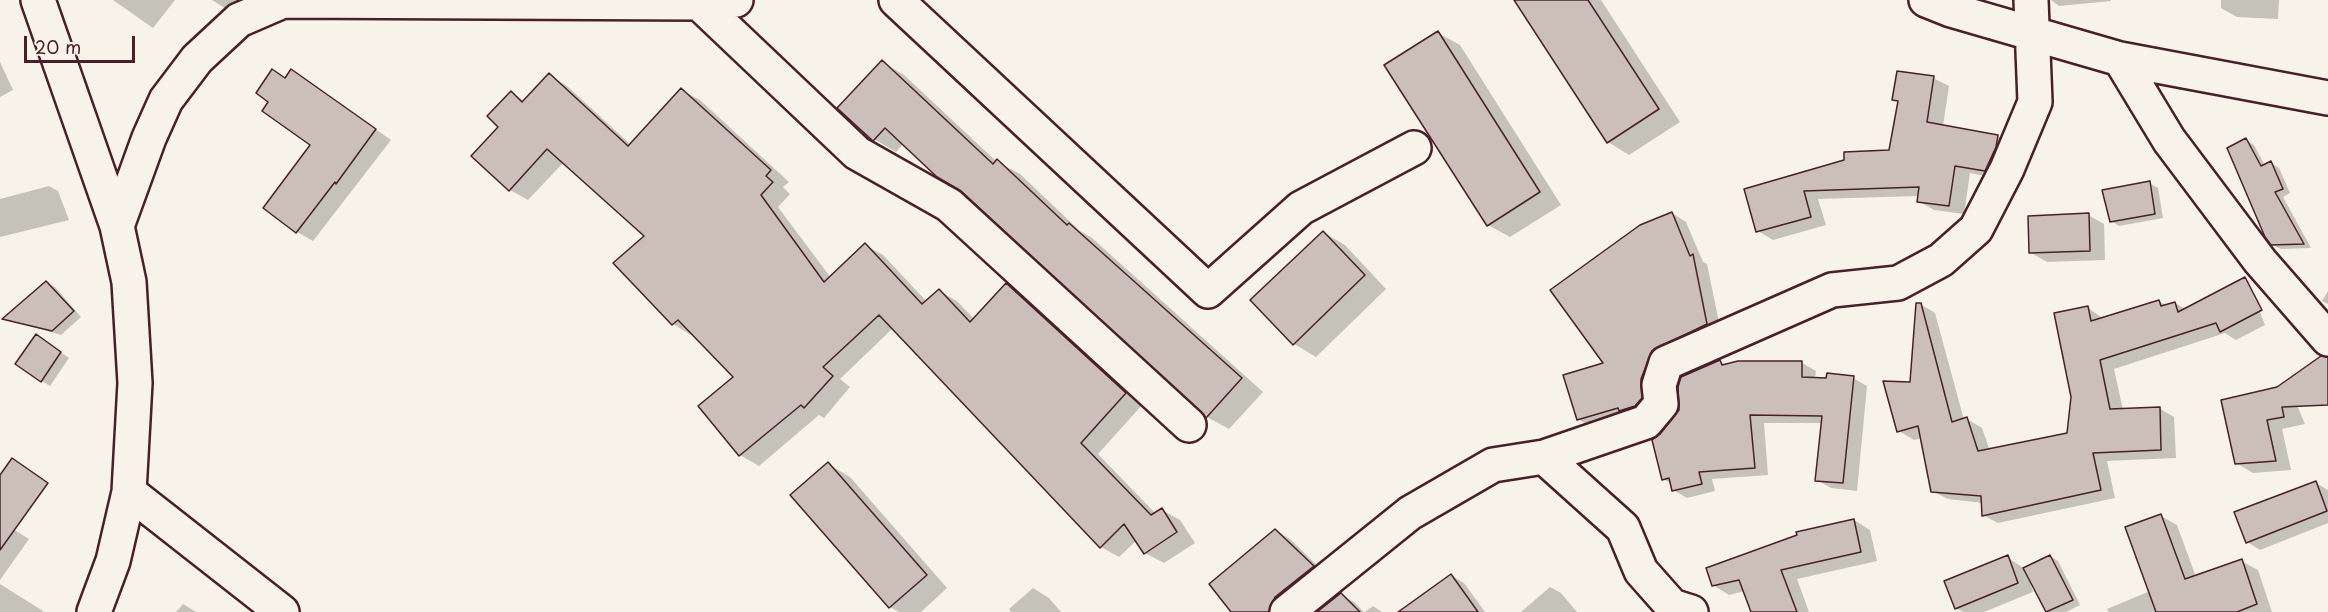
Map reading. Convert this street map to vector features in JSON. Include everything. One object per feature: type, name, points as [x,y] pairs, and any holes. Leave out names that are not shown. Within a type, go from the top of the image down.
[{"type":"street","points":[[117,226],[149,138],[166,100],[197,59],[239,20],[283,1],[699,3],[736,0]]},
{"type":"street","points":[[896,0],[1208,291],[1301,208],[1414,148]]},
{"type":"street","points":[[1926,0],[2032,34],[2121,59],[2328,98]]},
{"type":"street","points":[[1287,612],[1410,513],[1493,465],[1545,457],[1646,422],[1660,405],[1659,385],[1666,363],[1832,290],[1898,283],[1941,260],[1976,229],[2007,169],[2035,102],[2031,0]]},
{"type":"street","points":[[699,3],[857,153],[950,205],[1189,425]]},
{"type":"street","points":[[48,6],[117,226],[129,282],[135,383],[129,492],[113,561],[94,612]]},
{"type":"street","points":[[2121,59],[2169,140],[2260,261],[2328,339]]},
{"type":"street","points":[[1545,457],[1623,528],[1641,571],[1677,610]]},
{"type":"street","points":[[129,492],[282,612]]},
{"type":"building","points":[[1514,0],[1588,0],[1659,109],[1607,143]]},
{"type":"building","points":[[1438,31],[1540,192],[1487,226],[1384,65]]},
{"type":"building","points":[[882,60],[993,164],[997,159],[1067,225],[1069,223],[1242,378],[1206,418],[961,191],[937,177],[885,128],[873,141],[837,108]]},
{"type":"building","points":[[272,69],[285,78],[291,69],[376,129],[336,184],[335,182],[296,233],[263,208],[310,145],[262,111],[268,102],[256,93]]},
{"type":"building","points":[[1897,71],[1934,76],[1927,122],[1998,135],[1996,147],[1985,171],[1955,166],[1949,206],[1917,202],[1919,187],[1804,191],[1811,217],[1756,232],[1744,189],[1844,160],[1844,152],[1889,150],[1898,101],[1892,100]]},
{"type":"building","points":[[549,73],[628,146],[681,88],[771,170],[766,176],[773,182],[761,195],[824,282],[865,243],[922,304],[939,289],[970,322],[1006,283],[1126,393],[1081,443],[1151,515],[1162,508],[1177,532],[1144,554],[1124,524],[1100,548],[879,315],[823,367],[833,376],[804,408],[801,405],[739,456],[698,406],[733,377],[678,320],[672,325],[613,263],[644,236],[547,149],[509,191],[471,156],[498,127],[487,116],[511,91],[522,102]]},
{"type":"building","points":[[2246,138],[2261,166],[2271,161],[2283,189],[2275,192],[2304,244],[2271,245],[2265,237],[2227,148]]},
{"type":"building","points":[[2150,181],[2155,214],[2110,222],[2102,190]]},
{"type":"building","points":[[1672,212],[1690,256],[1693,254],[1707,324],[1652,351],[1641,379],[1642,398],[1635,406],[1619,411],[1618,408],[1577,420],[1563,375],[1603,363],[1550,290],[1640,225]]},
{"type":"building","points":[[2089,213],[2090,251],[2029,253],[2028,216]]},
{"type":"building","points":[[1323,231],[1365,275],[1293,345],[1250,300]]},
{"type":"building","points":[[2245,277],[2262,310],[2220,332],[2216,323],[2100,360],[2110,409],[2160,407],[2161,450],[2093,453],[2101,490],[1982,516],[1981,496],[1931,492],[1918,426],[1897,432],[1883,381],[1910,382],[1916,303],[1921,303],[1952,422],[1967,417],[1978,451],[2067,433],[2071,397],[2054,313],[2088,306],[2091,321],[2159,300],[2161,306],[2175,302],[2178,312]]},
{"type":"building","points":[[46,281],[74,311],[52,331],[2,319]]},
{"type":"building","points":[[36,334],[61,352],[41,382],[15,364]]},
{"type":"building","points":[[2321,356],[2328,357],[2328,405],[2282,407],[2284,417],[2267,420],[2276,461],[2235,464],[2221,400],[2277,387]]},
{"type":"building","points":[[1720,360],[1722,365],[1738,361],[1802,361],[1802,377],[1826,378],[1827,373],[1854,376],[1843,483],[1815,481],[1822,416],[1750,415],[1755,468],[1699,472],[1702,484],[1672,491],[1669,478],[1662,480],[1652,440],[1660,434],[1679,410],[1678,387],[1681,377]]},
{"type":"building","points":[[12,458],[48,483],[0,550],[0,475]]},
{"type":"building","points":[[828,462],[927,575],[889,608],[790,495]]},
{"type":"building","points":[[2316,481],[2327,511],[2246,543],[2234,512]]},
{"type":"building","points":[[2161,514],[2185,579],[2242,559],[2257,604],[2237,612],[2156,612],[2125,527]]},
{"type":"building","points":[[1854,519],[1861,552],[1781,570],[1797,612],[1751,612],[1739,580],[1712,586],[1706,568],[1797,535],[1796,532]]},
{"type":"building","points":[[1275,529],[1314,566],[1275,597],[1269,612],[1231,612],[1209,584]]},
{"type":"building","points":[[2008,555],[2018,583],[1955,609],[1944,581]]},
{"type":"building","points":[[2050,555],[2073,600],[2046,612],[2023,568]]},
{"type":"building","points":[[1451,574],[1478,612],[1398,612]]},
{"type":"building","points":[[1341,593],[1360,612],[1317,612]]}]
